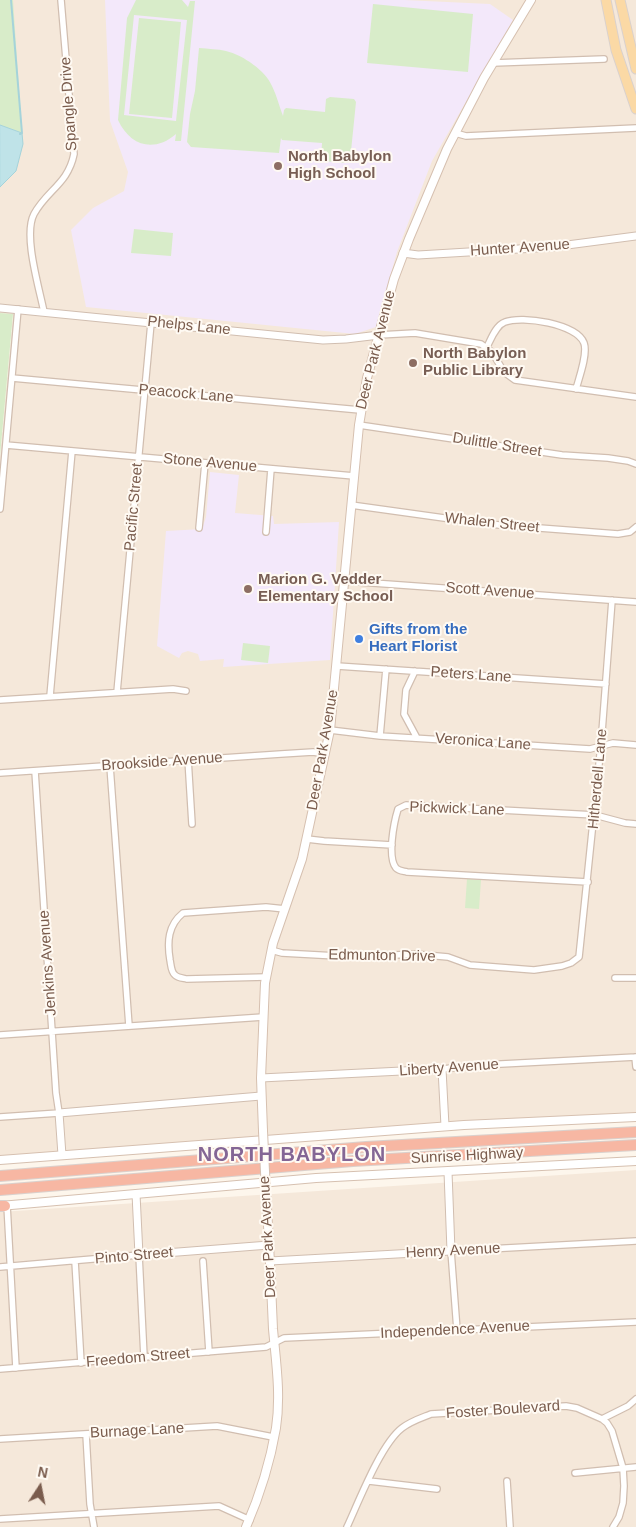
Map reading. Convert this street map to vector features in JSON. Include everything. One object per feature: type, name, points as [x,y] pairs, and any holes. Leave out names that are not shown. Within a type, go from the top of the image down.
[{"type":"highway","name":"Sunrise Highway","points":[[0,1176],[366,1147],[636,1132]]},
{"type":"highway","name":"Sunrise Highway","points":[[0,1190],[353,1161],[636,1145]]},
{"type":"main road","name":"Deer Park Avenue","points":[[248,1523],[261,1491],[274,1437],[278,1405],[261,1096],[266,977],[271,950],[299,871],[330,730],[360,410],[367,378],[403,253],[439,165],[492,63],[531,0]]},
{"type":"main road","points":[[606,0],[616,50],[636,108]]},
{"type":"main road","points":[[620,0],[636,69]]},
{"type":"main road","name":"Sunrise Highway","points":[[0,1160],[445,1126],[636,1116]]},
{"type":"main road","name":"Sunrise Highway","points":[[3,1206],[316,1178],[636,1161]]},
{"type":"street","name":"Spangle Drive","points":[[44,312],[30,240],[30,225],[34,213],[66,176],[72,166],[74,154],[62,0]]},
{"type":"street","points":[[492,63],[604,59]]},
{"type":"street","points":[[455,133],[466,136],[636,128]]},
{"type":"street","name":"Hunter Avenue","points":[[403,253],[418,255],[552,247],[636,236]]},
{"type":"street","name":"Phelps Lane","points":[[0,308],[323,340],[379,335]]},
{"type":"street","points":[[0,509],[18,310]]},
{"type":"street","points":[[487,347],[499,327],[507,321],[541,320],[574,333],[583,341],[585,350],[576,389]]},
{"type":"street","name":"Pacific Street","points":[[117,692],[151,322]]},
{"type":"street","points":[[379,335],[421,334],[473,342],[487,347],[504,372],[511,378],[522,382],[602,391],[636,397]]},
{"type":"street","name":"Peacock Lane","points":[[12,378],[360,410]]},
{"type":"street","name":"Dulittle Street","points":[[359,425],[562,455],[608,458],[636,464]]},
{"type":"street","name":"Stone Avenue","points":[[6,445],[354,476]]},
{"type":"street","points":[[50,696],[72,451]]},
{"type":"street","points":[[199,528],[205,463]]},
{"type":"street","points":[[266,532],[271,469]]},
{"type":"street","name":"Whalen Street","points":[[352,506],[487,524],[618,534],[627,534],[634,529]]},
{"type":"street","name":"Scott Avenue","points":[[345,581],[636,602]]},
{"type":"street","name":"Hitherdell Lane","points":[[579,957],[601,746],[612,600]]},
{"type":"street","name":"Peters Lane","points":[[337,666],[606,684]]},
{"type":"street","points":[[380,736],[386,669]]},
{"type":"street","points":[[415,671],[406,690],[404,714],[417,738]]},
{"type":"street","points":[[0,700],[173,689],[186,691]]},
{"type":"street","name":"Veronica Lane","points":[[330,730],[380,736],[590,749],[613,743],[636,745]]},
{"type":"street","name":"Brookside Avenue","points":[[0,773],[313,752],[325,754]]},
{"type":"street","points":[[188,760],[192,824]]},
{"type":"street","points":[[110,766],[129,1026]]},
{"type":"street","name":"Jenkins Avenue","points":[[35,771],[56,1093],[62,1155]]},
{"type":"street","name":"Pickwick Lane","points":[[392,845],[395,817],[398,809],[406,805],[594,815],[636,824]]},
{"type":"street","points":[[307,839],[392,845],[393,863],[398,870],[407,872],[588,882]]},
{"type":"street","points":[[266,977],[187,979],[177,976],[172,969],[168,938],[183,913],[266,907],[285,909]]},
{"type":"street","name":"Edmunton Drive","points":[[271,950],[282,953],[352,957],[407,954],[436,956],[448,957],[470,965],[534,970],[562,966],[579,957]]},
{"type":"street","points":[[615,978],[636,978]]},
{"type":"street","points":[[0,1035],[263,1017]]},
{"type":"street","points":[[636,1057],[636,1067]]},
{"type":"street","name":"Liberty Avenue","points":[[261,1078],[636,1057]]},
{"type":"street","points":[[442,1069],[445,1126]]},
{"type":"street","points":[[0,1117],[261,1096]]},
{"type":"street","points":[[448,1172],[456,1330]]},
{"type":"street","points":[[136,1194],[144,1357]]},
{"type":"street","points":[[3,1206],[10,1266],[16,1368]]},
{"type":"street","name":"Henry Avenue","points":[[270,1261],[636,1241]]},
{"type":"street","name":"Pinto Street","points":[[0,1267],[269,1245]]},
{"type":"street","points":[[203,1260],[209,1352]]},
{"type":"street","points":[[75,1261],[81,1363]]},
{"type":"street","name":"Independence Avenue","points":[[274,1343],[284,1338],[636,1322]]},
{"type":"street","name":"Freedom Street","points":[[0,1369],[266,1348],[274,1343]]},
{"type":"street","points":[[613,1527],[619,1517],[623,1503],[623,1468],[612,1431],[602,1419],[628,1406],[636,1398]]},
{"type":"street","name":"Foster Boulevard","points":[[347,1527],[384,1449],[402,1428],[418,1419],[431,1414],[566,1406],[591,1412],[602,1419]]},
{"type":"street","name":"Burnage Lane","points":[[0,1440],[217,1426],[274,1437]]},
{"type":"street","points":[[86,1434],[90,1504],[94,1527]]},
{"type":"street","points":[[575,1473],[636,1467]]},
{"type":"street","points":[[369,1480],[437,1488]]},
{"type":"street","points":[[508,1481],[510,1527]]},
{"type":"street","points":[[0,1519],[219,1506],[248,1523]]},
{"type":"shaded area","points":[[0,0],[636,0],[636,1117],[0,1160],[0,456],[13,315],[0,313]]},
{"type":"shaded area","name":"North Babylon High School","points":[[105,0],[404,0],[490,4],[513,20],[432,161],[397,252],[376,327],[355,334],[86,307],[71,230],[93,208],[124,191],[128,172],[110,121]]},
{"type":"shaded area","name":"Marion G. Vedder Elementary School","points":[[210,472],[239,475],[235,513],[273,516],[274,524],[339,522],[330,660],[223,667],[224,659],[200,661],[198,654],[188,651],[182,653],[179,658],[157,646],[166,531],[202,529],[206,517]]},
{"type":"shaded area","points":[[636,1170],[636,1527],[0,1527],[0,1212]]},
{"type":"green space","points":[[0,0],[13,0],[22,133],[0,125]]},
{"type":"green space","points":[[136,0],[182,0],[188,7],[190,1],[195,1],[181,141],[175,141],[176,134],[168,140],[159,143],[143,144],[129,136],[118,120],[127,18]],"holes":[[[134,15],[187,20],[176,121],[124,115]]]},
{"type":"green space","points":[[373,4],[473,14],[468,72],[367,63]]},
{"type":"green space","points":[[139,18],[181,22],[172,118],[129,114]]},
{"type":"green space","points":[[199,48],[233,53],[253,64],[269,80],[283,116],[286,108],[325,112],[326,99],[330,97],[354,99],[356,102],[350,161],[347,163],[323,161],[321,159],[322,143],[282,140],[281,138],[279,153],[191,147],[187,142]]},
{"type":"green space","points":[[134,229],[173,233],[171,256],[131,253]]},
{"type":"green space","points":[[0,313],[13,314],[0,456]]},
{"type":"green space","points":[[243,643],[270,646],[268,663],[241,660]]},
{"type":"green space","points":[[467,879],[481,880],[479,909],[465,908]]},
{"type":"water","points":[[0,125],[22,133],[23,144],[16,171],[0,187]]},
{"type":"waterway","points":[[11,0],[22,133],[20,134]]},
{"type":"place","name":"North Babylon High School","points":[[278,166]]},
{"type":"place","name":"North Babylon Public Library","points":[[413,363]]},
{"type":"place","name":"Marion G. Vedder Elementary School","points":[[248,589]]},
{"type":"place","name":"Gifts from the Heart Florist","points":[[359,639]]},
{"type":"district","name":"NORTH BABYLON","points":[[292,1155]]}]
